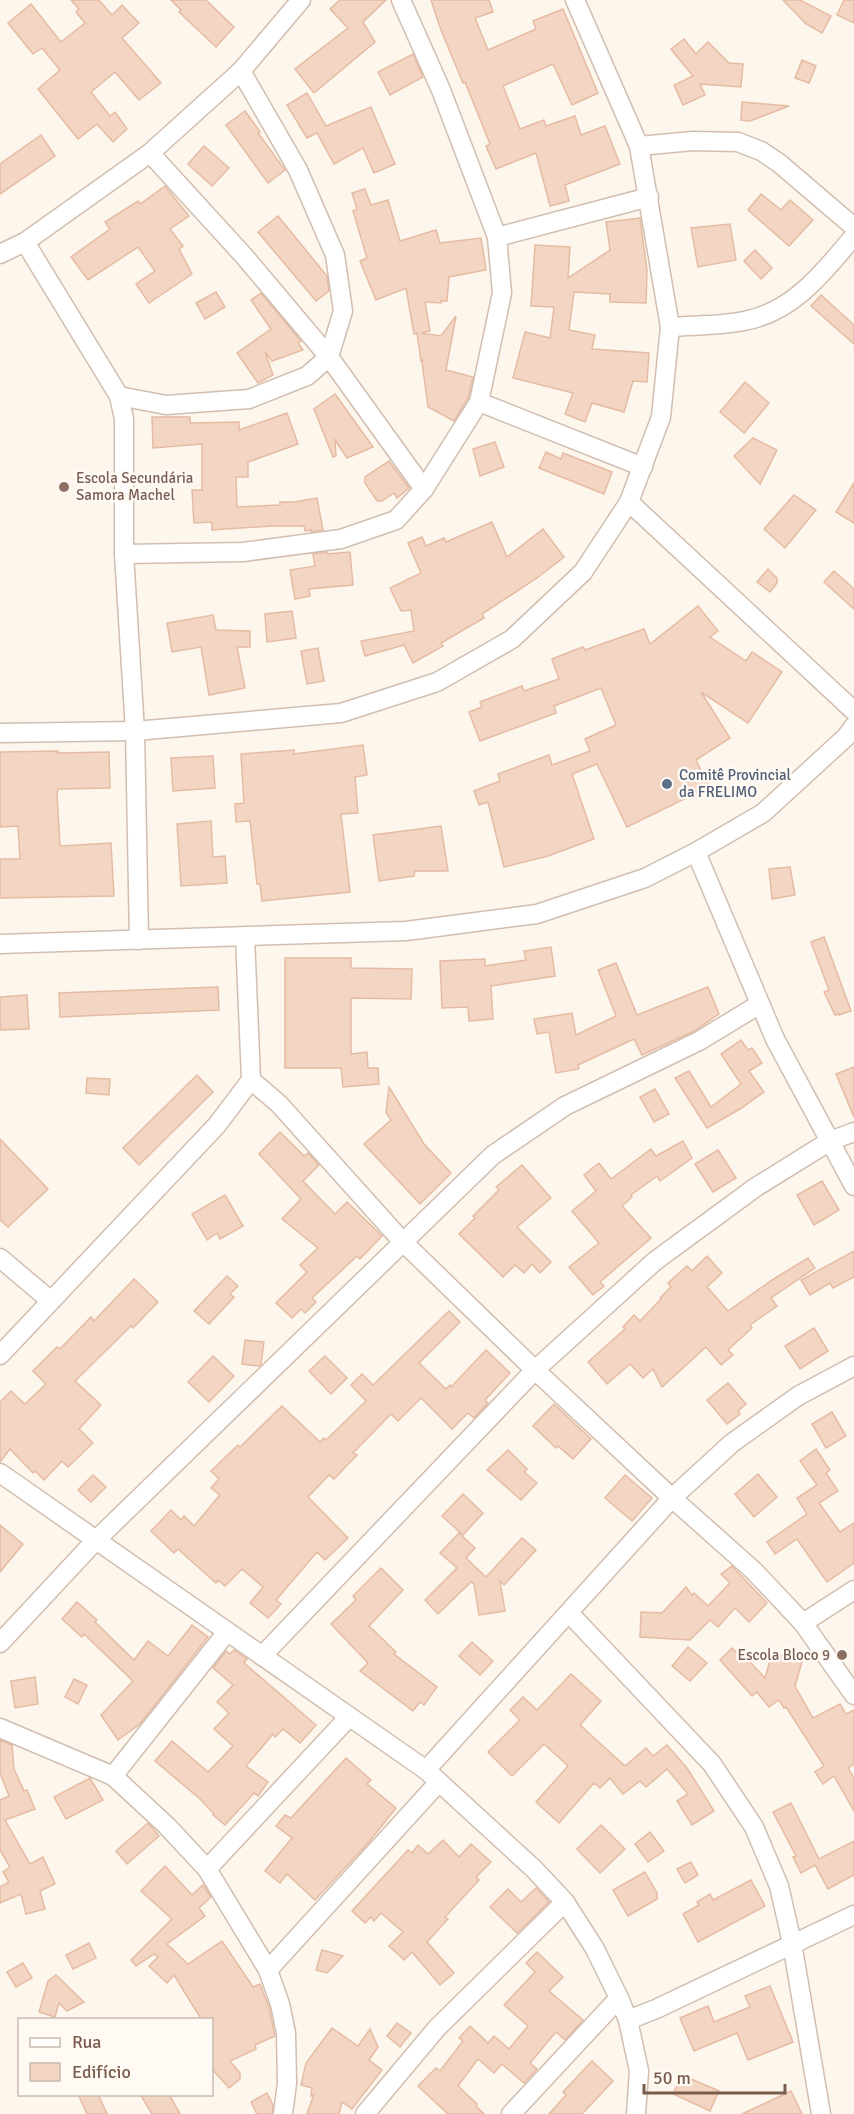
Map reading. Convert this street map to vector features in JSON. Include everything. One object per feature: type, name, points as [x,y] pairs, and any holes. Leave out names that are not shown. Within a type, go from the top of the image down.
[{"type":"street","points":[[0,254],[25,242],[150,153],[241,71],[301,0]]},
{"type":"street","points":[[124,554],[243,552],[341,539],[396,520],[424,489],[479,402],[502,293],[497,237],[441,90],[401,0]]},
{"type":"street","points":[[0,733],[135,731],[341,713],[437,682],[512,639],[583,572],[629,502],[661,417],[670,327],[639,146],[575,0]]},
{"type":"street","points":[[119,396],[166,405],[249,399],[307,376],[329,357],[343,310],[334,255],[298,170],[241,71]]},
{"type":"street","points":[[639,146],[693,141],[738,142],[761,151],[779,163],[854,227]]},
{"type":"street","points":[[150,153],[244,256],[329,357],[424,489]]},
{"type":"street","points":[[497,237],[649,197]]},
{"type":"street","points":[[670,327],[743,322],[770,314],[791,303],[822,274],[854,236]]},
{"type":"street","points":[[25,242],[119,396],[124,418],[124,554],[135,731],[139,940]]},
{"type":"street","points":[[479,402],[643,467]]},
{"type":"street","points":[[629,502],[854,711]]},
{"type":"street","points":[[0,944],[406,931],[537,914],[645,878],[696,852],[763,813],[851,736]]},
{"type":"street","points":[[696,852],[775,1039],[854,1186]]},
{"type":"street","points":[[0,1355],[217,1125],[250,1080],[245,936]]},
{"type":"street","points":[[0,1643],[96,1540],[493,1155],[556,1112],[699,1041],[760,1004]]},
{"type":"street","points":[[250,1080],[279,1104],[402,1241],[535,1370],[754,1571],[803,1623],[854,1695]]},
{"type":"street","points":[[262,1656],[535,1370],[655,1261],[756,1187],[830,1142],[854,1132]]},
{"type":"street","points":[[0,1258],[51,1301]]},
{"type":"street","points":[[268,1970],[568,1612],[672,1498],[732,1443],[798,1396],[854,1366]]},
{"type":"street","points":[[0,1473],[432,1776],[534,1869],[566,1902],[595,1949],[619,1998],[628,2020],[639,2071],[636,2114]]},
{"type":"street","points":[[803,1623],[854,1590]]},
{"type":"street","points":[[568,1612],[712,1764],[754,1827],[779,1886],[792,1943],[821,2114]]},
{"type":"street","points":[[113,1776],[227,1632]]},
{"type":"street","points":[[207,1869],[349,1717]]},
{"type":"street","points":[[0,1728],[113,1776],[167,1826],[207,1869],[268,1970],[280,2004],[286,2033],[287,2083],[283,2114]]},
{"type":"street","points":[[365,2114],[437,2028],[566,1902]]},
{"type":"street","points":[[628,2020],[656,2009],[854,1915]]},
{"type":"street","points":[[511,2114],[619,1998]]},
{"type":"building","points":[[71,0],[99,0],[112,15],[122,5],[139,23],[122,38],[161,83],[139,100],[115,72],[91,92],[110,116],[115,112],[127,129],[113,142],[97,124],[78,139],[38,89],[60,70],[42,48],[33,54],[8,23],[31,4],[61,42],[85,23],[76,12],[79,9]]},
{"type":"building","points":[[171,0],[206,0],[234,27],[216,47],[179,12],[181,10]]},
{"type":"building","points":[[340,0],[386,0],[363,22],[375,42],[314,93],[295,69],[348,28],[330,9]]},
{"type":"building","points":[[431,0],[489,0],[493,12],[475,18],[488,50],[536,29],[533,21],[563,9],[598,93],[572,105],[553,64],[503,86],[520,129],[544,120],[546,126],[575,116],[581,135],[605,126],[620,164],[565,185],[569,201],[550,206],[536,153],[496,169],[486,146],[490,144],[441,30]]},
{"type":"building","points":[[783,0],[800,0],[831,16],[822,33],[806,24]]},
{"type":"building","points":[[844,0],[854,0],[854,23],[837,15]]},
{"type":"building","points":[[684,39],[696,54],[708,42],[729,63],[743,64],[741,87],[700,84],[705,95],[683,105],[674,85],[693,76],[671,49]]},
{"type":"building","points":[[413,54],[423,77],[390,95],[378,72]]},
{"type":"building","points":[[802,60],[816,66],[809,83],[795,78]]},
{"type":"building","points":[[307,93],[326,126],[371,107],[395,164],[374,173],[363,148],[334,164],[317,133],[307,138],[287,105]]},
{"type":"building","points":[[742,102],[789,106],[750,121],[741,120]]},
{"type":"building","points":[[245,111],[285,170],[268,183],[226,125]]},
{"type":"building","points":[[41,135],[55,156],[0,194],[0,164]]},
{"type":"building","points":[[204,146],[229,168],[212,186],[188,164]]},
{"type":"building","points":[[165,186],[189,216],[170,229],[183,246],[179,249],[192,274],[149,303],[136,284],[155,271],[138,247],[88,280],[71,257],[110,229],[105,222],[138,201],[140,204]]},
{"type":"building","points":[[365,189],[371,205],[388,200],[400,241],[436,230],[440,243],[481,238],[486,270],[449,277],[447,301],[425,302],[430,331],[421,333],[441,336],[456,316],[446,370],[473,377],[468,398],[454,421],[428,407],[423,360],[421,361],[417,333],[414,334],[406,288],[376,300],[360,261],[367,258],[353,211],[357,209],[352,193]]},
{"type":"building","points":[[761,194],[781,210],[790,200],[813,220],[789,246],[748,210]]},
{"type":"building","points":[[278,216],[327,276],[329,291],[316,301],[258,232]]},
{"type":"building","points":[[640,218],[647,270],[646,303],[610,302],[610,294],[574,292],[569,330],[595,335],[592,349],[649,353],[647,382],[633,381],[624,412],[592,403],[585,422],[565,414],[573,393],[513,378],[525,332],[550,338],[554,307],[531,306],[535,245],[570,247],[568,278],[610,250],[606,222]]},
{"type":"building","points":[[730,224],[736,260],[698,267],[691,228]]},
{"type":"building","points":[[755,250],[772,268],[761,279],[744,261]]},
{"type":"building","points":[[216,292],[225,307],[205,319],[196,303]]},
{"type":"building","points":[[261,293],[301,341],[298,343],[303,350],[272,361],[265,352],[273,375],[258,383],[237,353],[271,329],[251,300]]},
{"type":"building","points":[[821,295],[854,325],[854,344],[811,306]]},
{"type":"building","points":[[745,382],[769,403],[744,433],[720,412]]},
{"type":"building","points":[[335,394],[373,447],[347,458],[335,440],[336,456],[333,457],[314,409]]},
{"type":"building","points":[[287,413],[298,444],[248,462],[248,477],[236,477],[237,507],[280,505],[280,502],[317,498],[323,530],[311,532],[311,530],[305,531],[304,526],[272,526],[212,530],[212,522],[194,523],[192,490],[202,490],[202,444],[153,448],[152,417],[190,417],[190,423],[239,422],[239,430]]},
{"type":"building","points":[[753,438],[777,450],[760,484],[734,456]]},
{"type":"building","points":[[495,442],[504,467],[480,476],[473,449]]},
{"type":"building","points":[[546,452],[561,459],[563,453],[612,472],[604,494],[539,468]]},
{"type":"building","points":[[389,461],[409,488],[397,498],[394,493],[382,501],[377,501],[365,483],[365,477]]},
{"type":"building","points":[[854,483],[854,523],[836,512]]},
{"type":"building","points":[[794,495],[816,510],[785,548],[764,529]]},
{"type":"building","points":[[492,522],[507,557],[543,529],[564,557],[537,578],[482,614],[484,618],[441,643],[443,646],[413,663],[404,645],[365,656],[361,641],[414,631],[411,610],[401,611],[390,588],[421,573],[408,543],[422,537],[426,546],[444,538],[446,542]]},
{"type":"building","points":[[327,552],[327,554],[350,552],[353,585],[309,589],[310,596],[295,599],[290,570],[315,566],[313,554]]},
{"type":"building","points":[[768,569],[777,578],[777,583],[770,592],[757,582]]},
{"type":"building","points":[[834,571],[854,589],[854,609],[824,582]]},
{"type":"building","points":[[698,606],[718,631],[710,637],[746,661],[752,652],[782,672],[748,723],[701,692],[730,738],[696,760],[709,787],[627,827],[597,764],[572,774],[594,839],[548,856],[504,867],[488,802],[479,805],[474,791],[500,781],[498,774],[549,755],[552,765],[590,751],[585,739],[616,725],[601,688],[554,706],[556,713],[480,741],[469,712],[482,707],[480,702],[522,686],[524,691],[559,679],[552,659],[583,647],[585,650],[644,629],[650,644]]},
{"type":"building","points":[[292,611],[296,638],[267,642],[265,614]]},
{"type":"building","points":[[213,615],[216,630],[250,631],[250,647],[237,647],[245,688],[209,695],[201,647],[172,652],[167,623]]},
{"type":"building","points":[[318,648],[324,681],[307,684],[301,651]]},
{"type":"building","points":[[363,745],[367,775],[355,777],[358,813],[341,814],[350,892],[262,901],[260,884],[257,884],[250,821],[236,822],[235,804],[244,803],[241,754],[294,750],[294,754]]},
{"type":"building","points":[[58,751],[58,753],[109,752],[110,788],[58,789],[57,794],[60,846],[111,843],[114,896],[0,898],[0,859],[20,859],[18,826],[0,827],[0,752]]},
{"type":"building","points":[[213,756],[215,788],[173,791],[171,758]]},
{"type":"building","points":[[211,821],[213,857],[225,856],[227,883],[181,886],[177,824]]},
{"type":"building","points":[[441,826],[448,871],[415,871],[414,876],[379,881],[373,835]]},
{"type":"building","points":[[790,867],[795,895],[772,899],[769,869]]},
{"type":"building","points":[[824,937],[851,1011],[839,1015],[835,1015],[824,992],[829,990],[811,942]]},
{"type":"building","points":[[551,947],[555,976],[491,986],[493,1019],[469,1021],[468,1007],[442,1008],[440,961],[485,959],[485,966],[526,960],[524,951]]},
{"type":"building","points":[[285,958],[351,958],[351,968],[412,969],[411,999],[351,998],[351,1054],[367,1052],[368,1068],[378,1068],[379,1084],[343,1087],[341,1068],[285,1068]]},
{"type":"building","points":[[616,963],[637,1015],[708,987],[719,1014],[694,1031],[642,1055],[634,1039],[578,1065],[579,1069],[556,1073],[549,1032],[537,1034],[534,1019],[572,1013],[576,1035],[616,1016],[598,970]]},
{"type":"building","points":[[218,987],[219,1010],[60,1017],[59,993]]},
{"type":"building","points":[[27,995],[29,1029],[0,1030],[0,997]]},
{"type":"building","points":[[741,1040],[748,1050],[752,1048],[762,1063],[749,1071],[764,1092],[707,1128],[675,1078],[689,1071],[711,1107],[741,1084],[721,1054]]},
{"type":"building","points":[[854,1067],[854,1117],[836,1074]]},
{"type":"building","points":[[197,1075],[213,1092],[139,1165],[123,1148]]},
{"type":"building","points":[[87,1078],[110,1079],[109,1095],[86,1093]]},
{"type":"building","points":[[389,1087],[424,1144],[451,1173],[420,1204],[364,1144],[391,1120],[386,1112]]},
{"type":"building","points":[[655,1089],[669,1114],[654,1122],[640,1097]]},
{"type":"building","points":[[280,1132],[304,1156],[308,1153],[319,1165],[303,1181],[335,1214],[347,1202],[382,1236],[360,1259],[357,1256],[312,1298],[316,1302],[305,1313],[301,1309],[292,1318],[276,1303],[307,1272],[300,1265],[318,1248],[282,1219],[301,1199],[259,1154]]},
{"type":"building","points":[[0,1139],[48,1189],[8,1227],[0,1220]]},
{"type":"building","points":[[683,1141],[692,1158],[660,1181],[657,1176],[631,1195],[632,1197],[622,1206],[651,1238],[600,1282],[604,1286],[593,1295],[569,1267],[599,1243],[572,1211],[596,1191],[584,1175],[599,1163],[611,1179],[651,1149],[656,1156]]},
{"type":"building","points":[[718,1150],[736,1178],[713,1192],[695,1164]]},
{"type":"building","points":[[522,1165],[551,1198],[517,1227],[551,1262],[540,1273],[532,1264],[524,1273],[515,1265],[503,1277],[459,1234],[499,1190],[496,1187]]},
{"type":"building","points":[[822,1181],[839,1210],[814,1225],[797,1195]]},
{"type":"building","points":[[225,1195],[243,1226],[220,1239],[217,1233],[207,1240],[192,1214]]},
{"type":"building","points":[[854,1251],[854,1277],[833,1288],[830,1283],[810,1295],[801,1280]]},
{"type":"building","points":[[707,1256],[722,1273],[707,1287],[728,1311],[808,1258],[815,1268],[771,1298],[777,1306],[750,1325],[752,1328],[728,1350],[733,1355],[721,1365],[706,1347],[662,1387],[653,1369],[643,1378],[630,1364],[607,1384],[588,1362],[625,1329],[623,1327],[634,1315],[640,1321],[671,1287],[668,1283],[687,1266],[692,1271]]},
{"type":"building","points":[[227,1276],[238,1286],[230,1294],[234,1297],[209,1324],[194,1311]]},
{"type":"building","points":[[134,1279],[158,1302],[75,1381],[101,1405],[79,1429],[93,1443],[68,1467],[62,1461],[44,1480],[35,1471],[33,1473],[10,1449],[0,1462],[0,1402],[11,1391],[25,1404],[46,1384],[33,1371],[57,1347],[60,1349],[91,1317],[94,1321]]},
{"type":"building","points":[[449,1311],[460,1322],[419,1363],[446,1389],[450,1385],[451,1387],[486,1350],[510,1373],[485,1400],[488,1403],[474,1418],[468,1413],[452,1429],[421,1398],[398,1421],[391,1414],[353,1453],[357,1455],[334,1479],[329,1475],[308,1497],[348,1538],[325,1560],[317,1552],[276,1600],[281,1604],[268,1618],[250,1603],[263,1587],[242,1569],[225,1586],[218,1580],[216,1583],[178,1549],[174,1553],[151,1531],[171,1510],[181,1520],[184,1516],[194,1526],[220,1495],[211,1488],[219,1479],[211,1471],[238,1445],[240,1447],[282,1406],[320,1442],[324,1438],[326,1440],[366,1401],[351,1385],[362,1374],[373,1385]]},
{"type":"building","points":[[814,1328],[828,1351],[800,1369],[785,1346]]},
{"type":"building","points":[[245,1340],[264,1342],[259,1366],[242,1364]]},
{"type":"building","points":[[213,1356],[234,1376],[209,1402],[188,1382]]},
{"type":"building","points":[[325,1356],[347,1378],[331,1394],[309,1371]]},
{"type":"building","points":[[728,1383],[746,1404],[738,1411],[740,1414],[727,1424],[707,1400]]},
{"type":"building","points":[[554,1404],[591,1439],[573,1459],[558,1446],[556,1448],[533,1426]]},
{"type":"building","points":[[832,1412],[846,1436],[826,1448],[812,1424]]},
{"type":"building","points":[[816,1449],[830,1470],[826,1473],[838,1491],[819,1503],[840,1532],[854,1523],[854,1563],[827,1582],[797,1539],[775,1554],[767,1542],[807,1514],[797,1498],[817,1485],[800,1461]]},
{"type":"building","points":[[508,1450],[527,1469],[524,1472],[537,1483],[521,1500],[487,1470]]},
{"type":"building","points":[[758,1474],[777,1497],[754,1517],[735,1494]]},
{"type":"building","points":[[93,1475],[106,1487],[91,1502],[78,1490]]},
{"type":"building","points":[[625,1475],[652,1498],[632,1521],[605,1498]]},
{"type":"building","points":[[463,1494],[483,1513],[463,1535],[442,1516]]},
{"type":"building","points":[[0,1525],[23,1544],[0,1572]]},
{"type":"building","points":[[459,1533],[475,1548],[466,1558],[486,1577],[522,1538],[536,1550],[504,1585],[500,1581],[505,1611],[479,1615],[474,1584],[471,1582],[438,1614],[425,1600],[457,1568],[440,1553]]},
{"type":"building","points":[[732,1566],[767,1603],[749,1622],[735,1608],[718,1627],[710,1620],[690,1640],[640,1637],[641,1612],[662,1613],[686,1587],[692,1595],[694,1593],[708,1606],[730,1583],[721,1574]]},
{"type":"building","points":[[381,1568],[403,1590],[369,1626],[396,1652],[394,1654],[437,1687],[424,1705],[420,1702],[413,1711],[360,1671],[368,1663],[331,1624],[356,1600],[353,1596]]},
{"type":"building","points":[[77,1602],[134,1660],[148,1641],[168,1656],[192,1625],[208,1637],[140,1724],[118,1740],[101,1715],[133,1681],[84,1634],[82,1637],[62,1619]]},
{"type":"building","points":[[472,1642],[493,1661],[480,1675],[459,1656]]},
{"type":"building","points":[[688,1647],[707,1663],[690,1681],[672,1666]]},
{"type":"building","points":[[732,1648],[747,1663],[749,1661],[765,1678],[772,1653],[802,1662],[795,1686],[813,1718],[840,1704],[846,1714],[854,1710],[854,1764],[848,1768],[854,1778],[854,1811],[834,1776],[823,1784],[815,1772],[824,1766],[786,1707],[784,1708],[779,1700],[769,1707],[757,1692],[752,1696],[720,1660]]},
{"type":"building","points":[[234,1650],[247,1659],[244,1663],[316,1725],[300,1743],[283,1729],[275,1737],[273,1734],[246,1766],[268,1782],[258,1796],[254,1793],[225,1825],[200,1799],[155,1761],[172,1741],[208,1772],[233,1746],[214,1729],[229,1713],[217,1702],[233,1685],[213,1668],[226,1651],[230,1654]]},
{"type":"building","points":[[571,1674],[601,1701],[580,1725],[625,1766],[646,1748],[653,1756],[667,1745],[687,1768],[714,1811],[692,1825],[677,1801],[688,1794],[667,1769],[646,1787],[640,1781],[623,1794],[610,1778],[600,1788],[594,1783],[559,1823],[536,1802],[568,1766],[544,1744],[512,1776],[488,1752],[520,1720],[510,1710],[523,1697],[537,1710]]},
{"type":"building","points":[[35,1677],[38,1704],[15,1708],[11,1681]]},
{"type":"building","points":[[74,1679],[87,1685],[78,1704],[65,1697]]},
{"type":"building","points":[[0,1740],[12,1745],[14,1769],[35,1809],[5,1820],[30,1864],[43,1857],[55,1884],[40,1891],[45,1909],[26,1914],[21,1894],[0,1903],[0,1887],[9,1882],[3,1872],[10,1867],[0,1850],[0,1800],[9,1796],[0,1773]]},
{"type":"building","points":[[346,1758],[371,1780],[367,1784],[396,1808],[368,1843],[315,1900],[287,1874],[280,1883],[265,1871],[292,1838],[276,1826],[285,1815],[291,1818]]},
{"type":"building","points":[[90,1778],[103,1800],[66,1819],[54,1797]]},
{"type":"building","points":[[791,1803],[819,1859],[854,1841],[854,1875],[828,1889],[815,1865],[801,1873],[793,1857],[796,1856],[773,1812]]},
{"type":"building","points":[[148,1823],[159,1836],[127,1864],[116,1851]]},
{"type":"building","points":[[601,1825],[625,1849],[600,1873],[577,1849]]},
{"type":"building","points":[[650,1832],[664,1851],[648,1862],[635,1844]]},
{"type":"building","points":[[443,1840],[459,1857],[471,1844],[491,1862],[476,1877],[479,1880],[445,1917],[448,1919],[427,1942],[454,1973],[440,1985],[412,1952],[404,1960],[389,1946],[403,1932],[381,1913],[374,1921],[371,1917],[365,1923],[352,1911],[408,1850],[412,1853],[418,1845],[428,1854]]},
{"type":"building","points":[[691,1862],[698,1875],[685,1883],[677,1869]]},
{"type":"building","points":[[165,1866],[192,1895],[203,1885],[211,1897],[199,1908],[205,1916],[167,1944],[188,1964],[222,1941],[253,1987],[260,1984],[269,2007],[275,2036],[255,2045],[256,2049],[230,2061],[240,2073],[240,2079],[229,2088],[213,2070],[213,2018],[200,2018],[174,1975],[167,1983],[149,1966],[158,1957],[154,1954],[136,1966],[131,1960],[172,1919],[141,1891]]},
{"type":"building","points":[[645,1872],[657,1893],[657,1899],[628,1916],[613,1890]]},
{"type":"building","points":[[751,1880],[765,1906],[698,1942],[683,1914],[699,1905],[697,1902],[710,1894],[713,1900]]},
{"type":"building","points":[[536,1888],[549,1902],[517,1933],[490,1907],[508,1889],[521,1902]]},
{"type":"building","points":[[89,1943],[96,1958],[73,1969],[66,1955]]},
{"type":"building","points":[[322,1950],[343,1956],[327,1973],[316,1970]]},
{"type":"building","points":[[537,1952],[563,1977],[549,1991],[583,2020],[565,2040],[556,2032],[530,2063],[537,2069],[524,2083],[502,2064],[494,2073],[478,2059],[458,2086],[484,2114],[448,2114],[418,2086],[436,2068],[440,2071],[463,2041],[459,2038],[470,2026],[488,2043],[494,2036],[509,2049],[528,2026],[504,2005],[535,1972],[526,1963]]},
{"type":"building","points":[[23,1963],[32,1978],[16,1987],[7,1972]]},
{"type":"building","points":[[56,1975],[84,2002],[67,2011],[59,2003],[55,2017],[39,2012],[48,1981]]},
{"type":"building","points":[[770,1986],[793,2042],[748,2060],[737,2033],[694,2051],[680,2018],[708,2006],[714,2022],[750,2007],[745,1996]]},
{"type":"building","points":[[397,2023],[411,2033],[400,2047],[387,2036]]},
{"type":"building","points":[[332,2028],[358,2046],[370,2029],[378,2047],[369,2060],[382,2070],[352,2109],[342,2102],[339,2114],[307,2114],[314,2094],[311,2096],[312,2088],[301,2085],[306,2063]]},
{"type":"building","points":[[592,2061],[613,2081],[582,2114],[549,2114],[566,2095],[563,2092]]},
{"type":"building","points":[[682,2075],[719,2091],[710,2111],[673,2094]]},
{"type":"building","points":[[791,2091],[802,2114],[742,2114]]},
{"type":"building","points":[[267,2093],[273,2105],[272,2114],[257,2114],[251,2102]]},
{"type":"building","points":[[79,2096],[99,2096],[107,2114],[87,2114]]},
{"type":"building","points":[[141,2096],[170,2096],[180,2114],[152,2114]]},
{"type":"place","name":"Escola Secundária Samora Machel","points":[[64,487]]},
{"type":"place","name":"Comitê Provincial da FRELIMO","points":[[667,784]]},
{"type":"place","name":"Escola Bloco 9","points":[[842,1655]]}]
